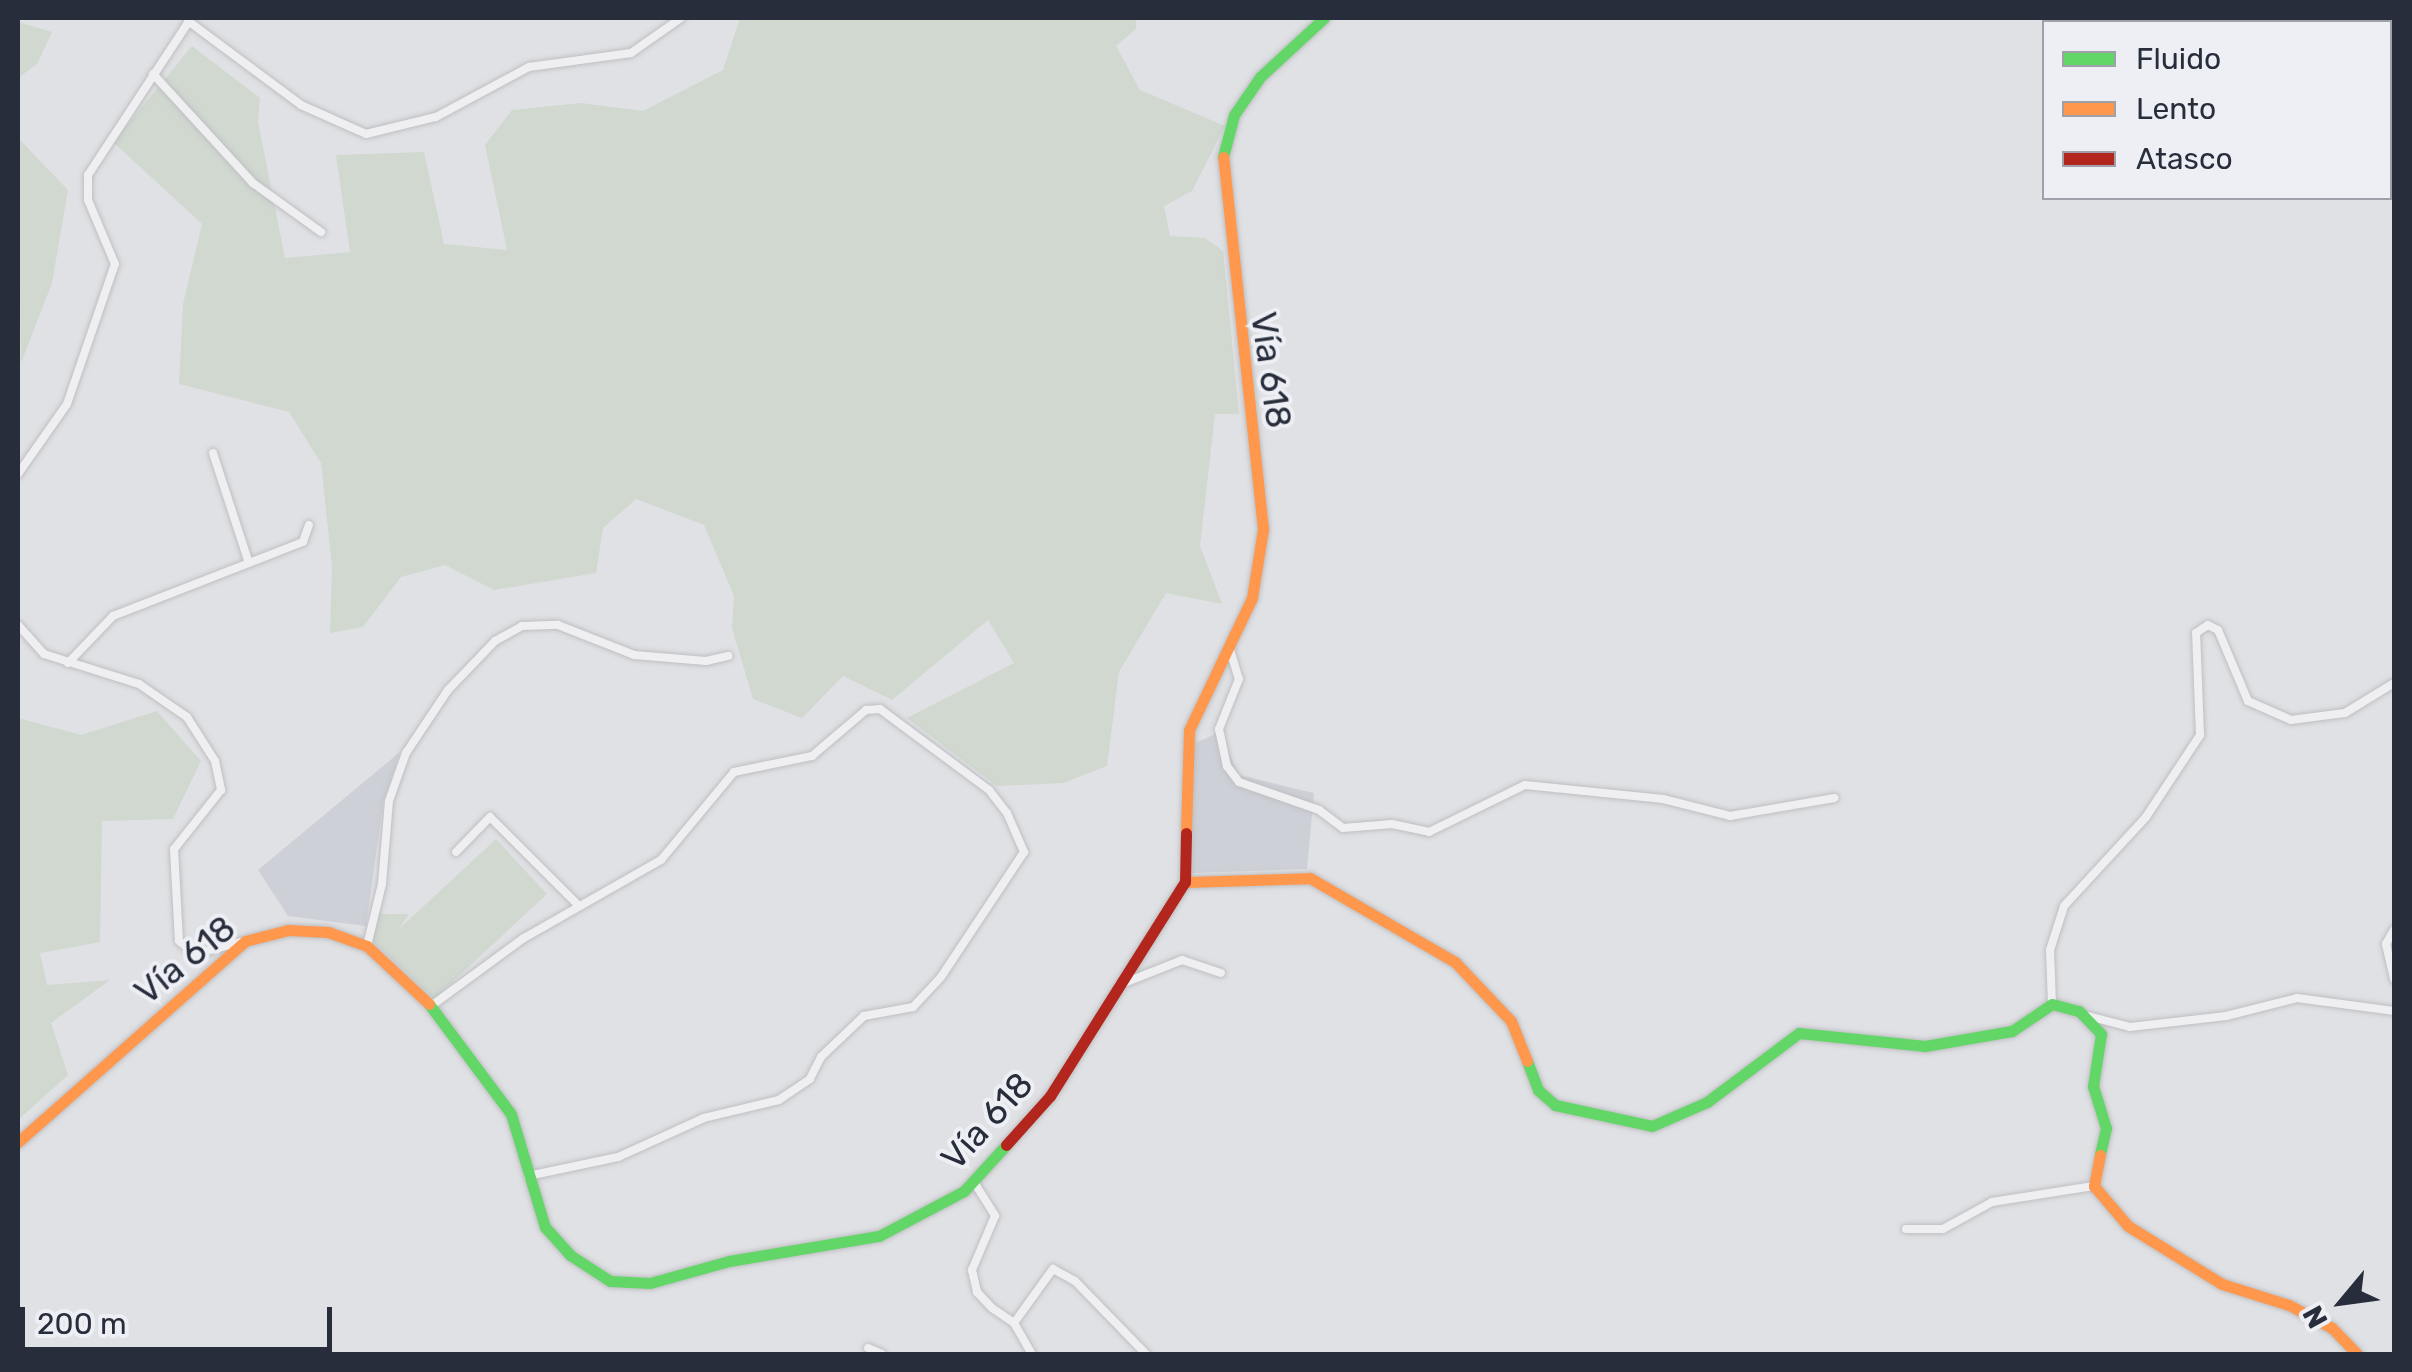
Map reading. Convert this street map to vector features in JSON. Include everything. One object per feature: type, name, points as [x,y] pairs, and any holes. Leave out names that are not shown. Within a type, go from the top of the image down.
[{"type":"street","points":[[18,474],[67,404],[114,264],[88,200],[88,174],[190,19],[301,104],[366,134],[436,117],[529,67],[631,54],[681,18]]},
{"type":"street","name":"Vía 618","points":[[18,1142],[244,940],[288,930],[328,932],[367,946],[431,1006],[512,1114],[545,1227],[593,1274],[631,1283],[879,1236],[974,1182],[1050,1096],[1120,985],[1142,941],[1185,882],[1189,730],[1206,686],[1230,650],[1252,598],[1263,529],[1221,164],[1234,115],[1260,77],[1324,18]]},
{"type":"street","points":[[153,74],[252,183],[321,232]]},
{"type":"street","points":[[213,453],[248,560]]},
{"type":"street","points":[[68,663],[113,616],[248,560],[304,542],[309,526]]},
{"type":"street","points":[[18,625],[44,654],[154,692],[204,740],[221,790],[174,849],[179,941],[195,954],[244,940]]},
{"type":"street","points":[[367,946],[382,884],[389,801],[406,753],[448,690],[495,641],[522,626],[558,625],[634,655],[706,661],[728,656]]},
{"type":"street","points":[[2052,1004],[2050,950],[2064,906],[2146,817],[2200,735],[2196,633],[2208,625],[2218,630],[2248,701],[2291,720],[2346,713],[2394,683]]},
{"type":"street","points":[[1230,650],[1239,679],[1219,729],[1227,766],[1239,782],[1318,810],[1342,828],[1392,824],[1430,832],[1525,785],[1662,799],[1730,816],[1834,798]]},
{"type":"street","points":[[431,1006],[578,905],[661,860],[734,772],[812,756],[866,710],[880,709],[989,790],[1024,852],[924,998],[864,1016],[821,1057],[810,1079],[778,1100],[704,1118],[618,1157],[528,1176]]},
{"type":"street","points":[[456,852],[490,817],[578,905]]},
{"type":"street","points":[[1185,882],[1310,878],[1455,962],[1490,992],[1511,1021],[1538,1090],[1555,1104],[1574,1114],[1652,1126],[1707,1102],[1799,1033],[1949,1044],[2012,1031],[2052,1004]]},
{"type":"street","points":[[2394,930],[2386,944],[2394,980]]},
{"type":"street","points":[[1120,985],[1182,960],[1221,973]]},
{"type":"street","points":[[2052,1004],[2130,1027],[2226,1016],[2297,998],[2394,1011]]},
{"type":"street","points":[[2088,1016],[2101,1034],[2093,1086],[2106,1123],[2094,1186]]},
{"type":"street","points":[[974,1182],[995,1216],[975,1258],[973,1283],[1014,1323],[1032,1354]]},
{"type":"street","points":[[1906,1229],[1943,1229],[1992,1202],[2094,1186]]},
{"type":"street","points":[[2094,1186],[2128,1226],[2177,1260],[2222,1284],[2289,1305],[2332,1328],[2357,1354]]},
{"type":"street","points":[[1014,1323],[1052,1269],[1075,1281],[1146,1354]]},
{"type":"street","points":[[868,1348],[882,1354]]},
{"type":"shaded area","points":[[740,18],[1136,18],[1136,29],[1116,46],[1140,90],[1225,126],[1192,191],[1164,206],[1170,236],[1205,238],[1223,251],[1239,414],[1215,414],[1200,546],[1222,604],[1166,593],[1119,672],[1107,766],[1063,783],[997,786],[907,718],[1014,663],[988,620],[892,700],[843,676],[802,718],[753,699],[732,628],[734,596],[704,525],[636,499],[603,528],[596,573],[494,590],[445,565],[401,577],[363,627],[330,633],[332,566],[321,463],[289,412],[179,384],[183,304],[202,224],[113,142],[192,46],[260,98],[258,122],[285,258],[350,252],[336,155],[424,152],[444,244],[507,250],[485,145],[512,110],[581,103],[643,111],[723,70]]},
{"type":"shaded area","points":[[18,22],[52,32],[37,64],[18,78]]},
{"type":"shaded area","points":[[18,138],[68,190],[52,283],[21,363]]},
{"type":"shaded area","points":[[157,711],[201,761],[173,819],[102,821],[100,942],[40,953],[47,985],[110,980],[51,1023],[68,1075],[18,1120],[18,718],[81,735]]},
{"type":"shaded area","points":[[1220,732],[1239,775],[1314,793],[1307,869],[1192,873],[1193,744]]},
{"type":"shaded area","points":[[400,752],[383,803],[366,926],[288,916],[258,870]]},
{"type":"shaded area","points":[[496,839],[547,894],[434,999],[372,941],[378,914],[409,914],[399,929]]},
{"type":"traffic: fast","points":[[1223,157],[1234,115],[1260,77],[1324,18]]},
{"type":"traffic: fast","points":[[429,1004],[511,1114],[545,1227],[570,1255],[610,1281],[650,1283],[729,1261],[879,1236],[964,1191],[1006,1145]]},
{"type":"traffic: fast","points":[[1527,1061],[1538,1090],[1555,1105],[1652,1126],[1707,1102],[1799,1033],[1925,1046],[2012,1031],[2052,1004],[2079,1011],[2101,1034],[2093,1086],[2106,1128],[2100,1155]]},
{"type":"traffic: slow","points":[[1186,833],[1189,730],[1252,598],[1263,529],[1223,157]]},
{"type":"traffic: slow","points":[[1185,882],[1310,878],[1455,962],[1511,1021],[1527,1061]]},
{"type":"traffic: slow","points":[[18,1142],[245,941],[288,930],[328,932],[367,946],[429,1004]]},
{"type":"traffic: slow","points":[[2100,1155],[2094,1186],[2128,1226],[2222,1284],[2289,1305],[2332,1328],[2357,1354]]},
{"type":"traffic: jam","points":[[1006,1145],[1050,1096],[1185,882],[1186,833]]}]
